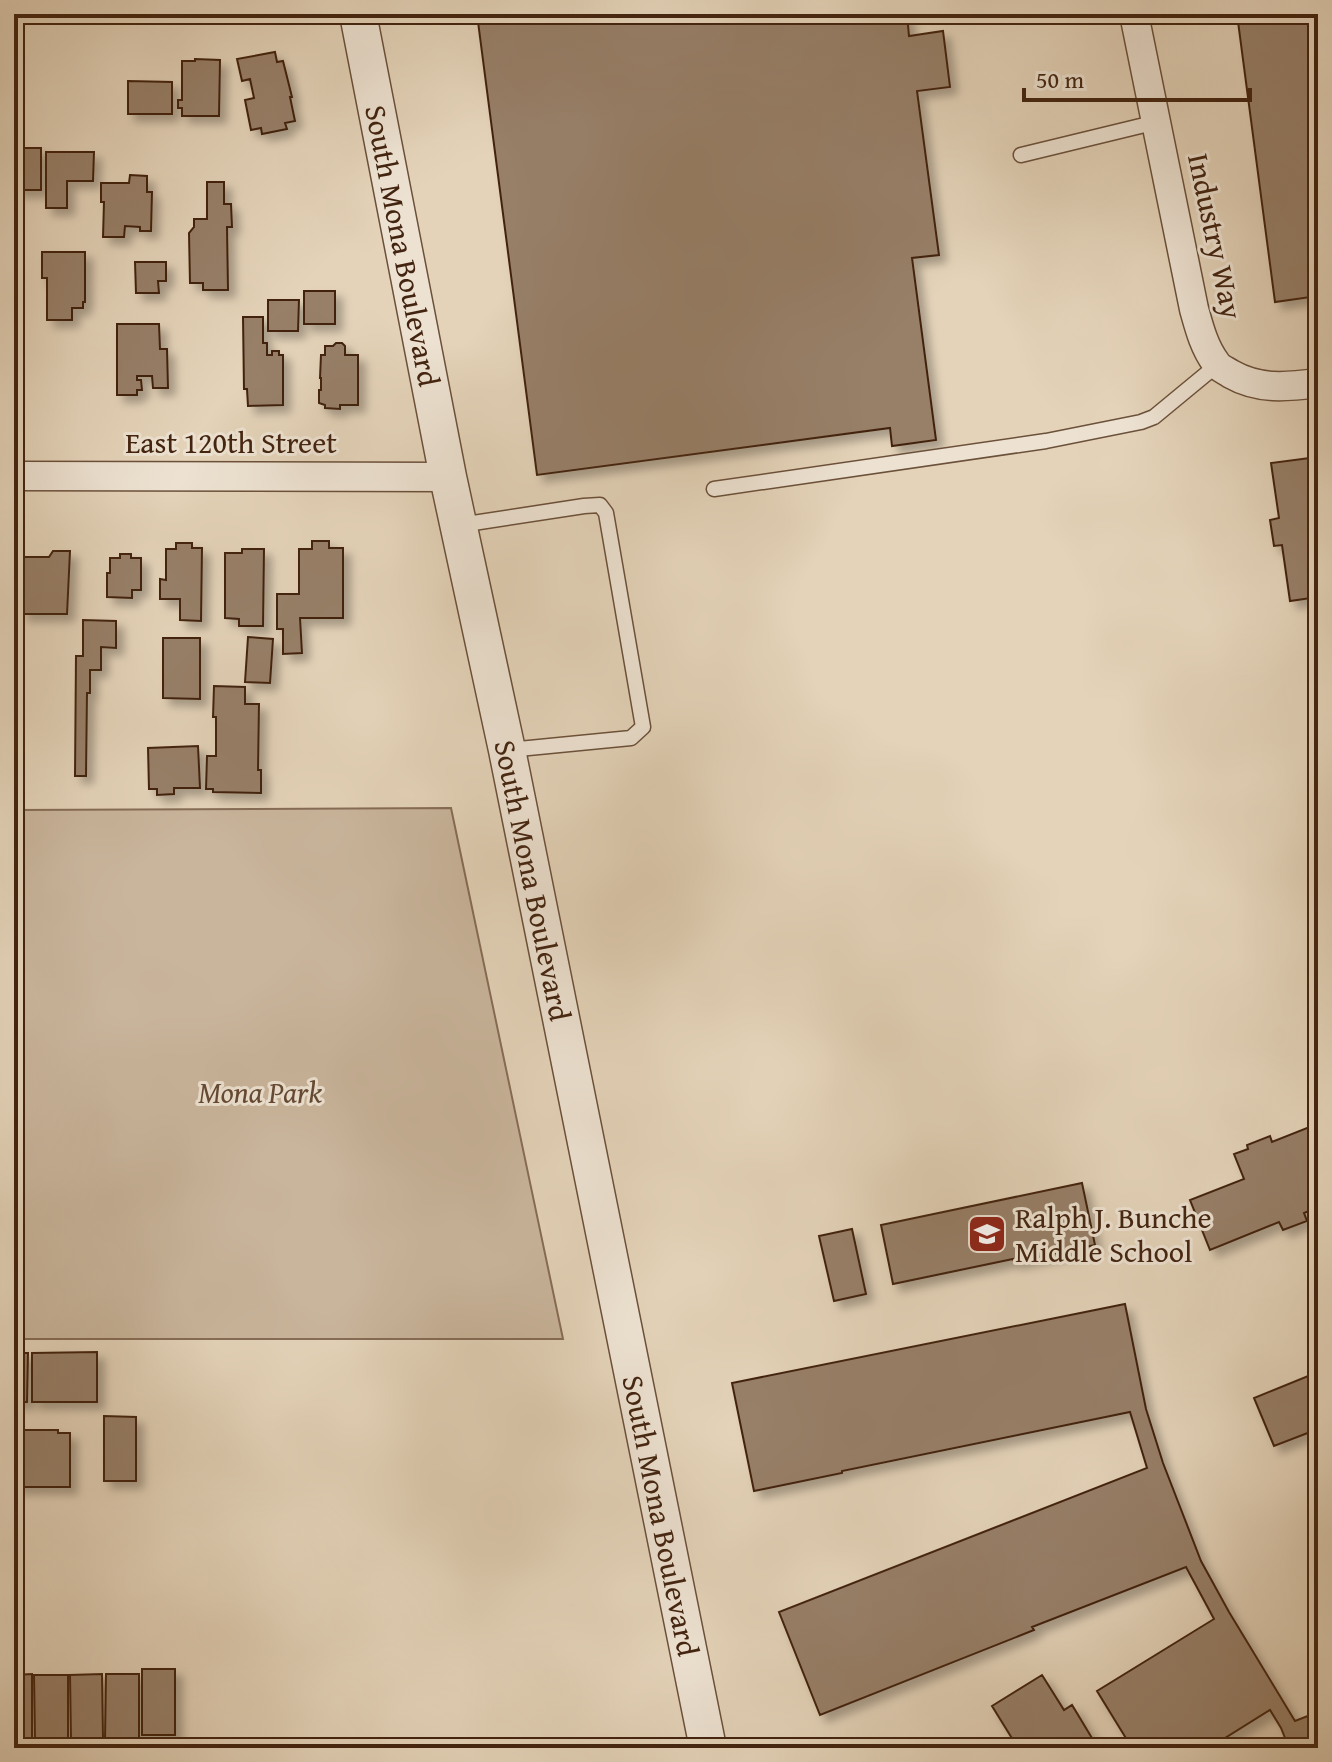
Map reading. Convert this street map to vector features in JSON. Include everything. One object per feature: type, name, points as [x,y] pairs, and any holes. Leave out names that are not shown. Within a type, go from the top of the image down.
[{"type":"street","name":"South Mona Boulevard","points":[[358,14],[448,477],[507,750],[708,1748]]},
{"type":"street","name":"Industry Way","points":[[1134,14],[1203,340],[1217,365],[1239,378],[1264,386],[1318,383]]},
{"type":"street","name":"East 120th Street","points":[[14,476],[448,477]]},
{"type":"lane","points":[[1021,155],[1157,122]]},
{"type":"lane","points":[[714,489],[1046,441],[1141,422],[1154,417],[1217,365]]},
{"type":"lane","points":[[460,525],[584,506],[600,505],[606,513],[643,727],[631,738],[507,750]]},
{"type":"green space","name":"Mona Park","points":[[451,808],[563,1339],[14,1339],[14,810]]},
{"type":"building","points":[[477,14],[907,14],[909,36],[943,31],[950,87],[917,91],[939,255],[912,258],[936,440],[892,446],[890,428],[537,475]]},
{"type":"building","points":[[1237,14],[1318,14],[1318,296],[1275,302]]},
{"type":"building","points":[[275,52],[277,62],[283,61],[295,121],[285,123],[287,129],[262,134],[261,128],[251,130],[245,100],[254,98],[250,79],[242,81],[237,59]]},
{"type":"building","points":[[220,60],[219,116],[182,116],[182,108],[178,108],[178,100],[182,100],[182,61]]},
{"type":"building","points":[[128,81],[172,82],[172,114],[128,114]]},
{"type":"building","points":[[18,148],[41,148],[41,190],[14,190],[14,153],[18,153]]},
{"type":"building","points":[[46,152],[94,152],[93,181],[67,181],[67,208],[46,208]]},
{"type":"building","points":[[130,175],[147,176],[147,192],[152,192],[151,231],[125,226],[124,237],[103,237],[101,183],[129,183]]},
{"type":"building","points":[[207,182],[224,182],[224,204],[231,204],[232,227],[227,227],[228,290],[203,290],[203,283],[190,283],[189,233],[194,227],[194,219],[207,219]]},
{"type":"building","points":[[42,252],[85,252],[85,302],[83,308],[72,308],[72,320],[47,320],[47,278],[42,278]]},
{"type":"building","points":[[135,262],[166,262],[166,281],[158,281],[159,293],[136,293]]},
{"type":"building","points":[[304,291],[335,291],[335,324],[304,324]]},
{"type":"building","points":[[268,300],[299,300],[298,331],[268,331]]},
{"type":"building","points":[[243,317],[263,317],[263,343],[267,343],[267,355],[279,351],[279,355],[283,355],[283,405],[248,406],[247,389],[244,389]]},
{"type":"building","points":[[117,324],[159,324],[160,349],[167,349],[168,388],[153,388],[152,376],[137,376],[137,380],[141,380],[142,390],[137,390],[137,395],[117,395]]},
{"type":"building","points":[[336,343],[345,346],[345,355],[358,355],[358,405],[340,405],[340,409],[325,408],[319,403],[321,355],[325,355],[325,346]]},
{"type":"building","points":[[1318,457],[1318,597],[1290,601],[1282,545],[1274,546],[1270,520],[1279,518],[1271,463]]},
{"type":"building","points":[[312,541],[329,541],[329,548],[343,548],[343,618],[300,618],[302,653],[283,654],[283,629],[277,629],[277,594],[299,594],[299,549],[312,549]]},
{"type":"building","points":[[176,543],[192,543],[192,548],[202,548],[201,621],[180,620],[180,599],[160,599],[160,579],[166,580],[166,549],[176,549]]},
{"type":"building","points":[[242,549],[264,549],[263,626],[239,626],[239,619],[225,618],[225,553],[242,553]]},
{"type":"building","points":[[53,551],[70,551],[67,614],[21,614],[21,557],[49,557]]},
{"type":"building","points":[[120,554],[141,558],[141,590],[132,590],[132,598],[107,597],[110,558],[120,558]]},
{"type":"building","points":[[83,620],[116,621],[116,648],[101,647],[101,670],[90,670],[86,776],[75,776],[76,656],[83,656]]},
{"type":"building","points":[[248,637],[273,639],[270,683],[245,682]]},
{"type":"building","points":[[163,638],[200,638],[200,699],[163,698]]},
{"type":"building","points":[[214,686],[245,687],[245,704],[259,704],[258,770],[261,770],[261,793],[213,792],[213,789],[206,789],[207,756],[216,756]]},
{"type":"building","points":[[198,746],[200,788],[174,788],[174,794],[157,795],[157,789],[149,789],[148,748]]},
{"type":"building","points":[[1312,1126],[1318,1142],[1318,1207],[1304,1213],[1307,1221],[1283,1230],[1279,1222],[1210,1250],[1190,1200],[1244,1179],[1234,1154],[1248,1149],[1247,1145],[1270,1136],[1272,1142]]},
{"type":"building","points":[[1082,1183],[1095,1245],[893,1284],[881,1225]]},
{"type":"building","points":[[852,1229],[866,1294],[834,1301],[819,1236]]},
{"type":"building","points":[[1125,1304],[1146,1409],[1201,1561],[1295,1721],[1318,1712],[1318,1748],[1289,1748],[1270,1710],[1209,1748],[1132,1748],[1097,1691],[1214,1619],[1186,1567],[820,1715],[779,1612],[1147,1468],[1130,1412],[754,1491],[732,1383]]},
{"type":"building","points":[[97,1352],[97,1402],[32,1402],[32,1353]]},
{"type":"building","points":[[14,1353],[28,1353],[27,1402],[14,1402]]},
{"type":"building","points":[[1318,1372],[1318,1429],[1274,1446],[1254,1398]]},
{"type":"building","points":[[104,1416],[136,1417],[136,1481],[104,1481]]},
{"type":"building","points":[[14,1430],[70,1433],[70,1487],[14,1487]]},
{"type":"building","points":[[142,1669],[175,1669],[175,1735],[142,1735]]},
{"type":"building","points":[[32,1674],[32,1739],[14,1739],[14,1675]]},
{"type":"building","points":[[102,1674],[103,1739],[71,1739],[70,1675]]},
{"type":"building","points":[[106,1674],[139,1674],[139,1740],[105,1740]]},
{"type":"building","points":[[34,1675],[68,1675],[68,1740],[35,1740]]},
{"type":"building","points":[[1042,1675],[1064,1710],[1072,1705],[1098,1748],[1018,1748],[992,1706]]},
{"type":"place","name":"Ralph J. Bunche Middle School","points":[[987,1234]]}]
